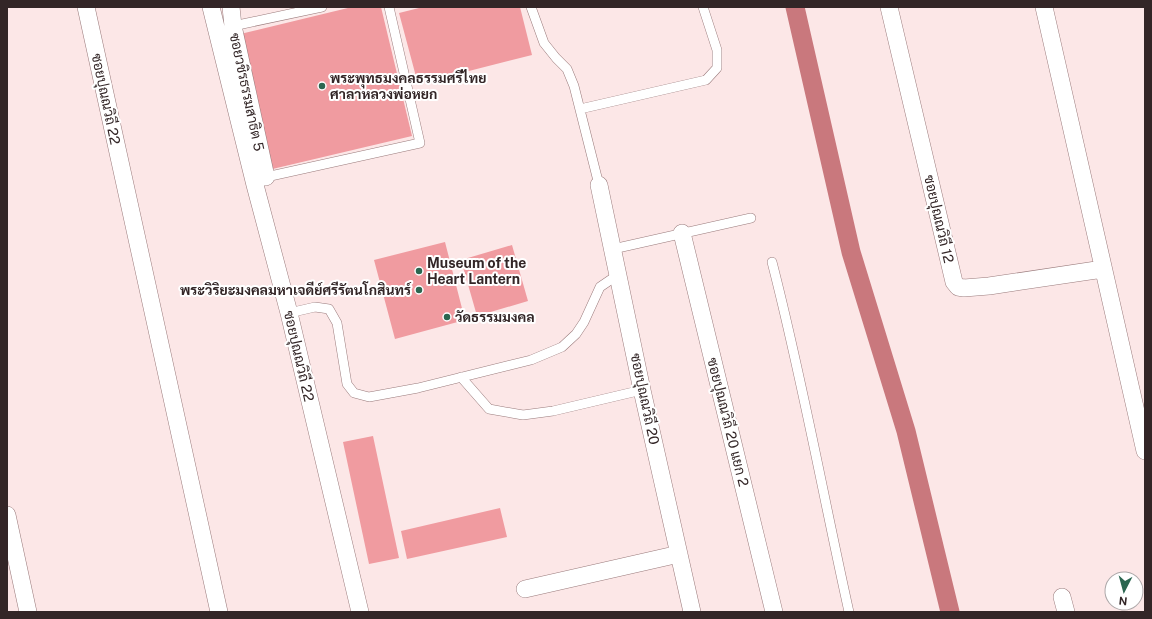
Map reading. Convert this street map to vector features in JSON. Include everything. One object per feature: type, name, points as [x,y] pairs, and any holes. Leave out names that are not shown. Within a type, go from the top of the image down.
[{"type":"street","name":"ซอยปุณณวิถี 22","points":[[86,7],[218,612]]},
{"type":"street","name":"ซอยปุณณวิถี 22","points":[[211,7],[261,181],[289,313],[360,612]]},
{"type":"street","name":"ซอยวชิรธรรมสาธิต 5","points":[[231,7],[233,26],[261,181]]},
{"type":"street","name":"ซอยปุณณวิถี 12","points":[[889,7],[954,282],[958,287],[989,286],[1103,269]]},
{"type":"street","points":[[1044,7],[1145,451]]},
{"type":"street","name":"ซอยปุณณวิถี 20","points":[[599,185],[619,274],[642,390],[692,612]]},
{"type":"street","name":"ซอยปุณณวิถี 20 แยก 2","points":[[682,233],[774,612]]},
{"type":"street","points":[[7,515],[28,612]]},
{"type":"street","points":[[525,589],[679,554]]},
{"type":"lane","points":[[233,26],[322,7]]},
{"type":"lane","points":[[261,181],[420,143],[389,7]]},
{"type":"lane","points":[[531,7],[544,43],[567,69],[580,109],[599,185]]},
{"type":"lane","points":[[580,109],[706,80],[717,68],[717,50],[703,7]]},
{"type":"lane","points":[[613,249],[751,218]]},
{"type":"lane","points":[[772,262],[804,397],[827,516],[849,612]]},
{"type":"lane","points":[[289,313],[315,307],[329,309],[337,323],[347,384],[354,393],[369,397],[418,388],[531,360],[562,347],[576,334],[584,322],[600,287],[619,274]]},
{"type":"lane","points":[[461,377],[489,409],[523,415],[553,411],[642,390]]},
{"type":"building","name":"พระพุทธมงคลธรรมศรีไทย ศาลาหลวงพ่อหยก","points":[[352,7],[381,7],[412,136],[264,171],[232,36]]},
{"type":"building","points":[[423,7],[520,7],[532,55],[418,84],[399,13]]},
{"type":"building","name":"พระวิริยะมงคลมหาเจดีย์ศรีรัตนโกสินทร์","points":[[445,242],[465,320],[395,339],[374,260]]},
{"type":"building","points":[[512,245],[528,301],[477,316],[461,260]]},
{"type":"building","points":[[373,436],[399,558],[369,564],[343,442]]},
{"type":"building","points":[[500,508],[507,537],[407,559],[401,531]]},
{"type":"waterway","points":[[795,7],[851,252],[906,431],[950,612]]},
{"type":"place","name":"พระพุทธมงคลธรรมศรีไทย ศาลาหลวงพ่อหยก","points":[[322,86]]},
{"type":"place","name":"Museum of the Heart Lantern","points":[[419,271]]},
{"type":"place","name":"พระวิริยะมงคลมหาเจดีย์ศรีรัตนโกสินทร์","points":[[419,290]]},
{"type":"place","name":"วัดธรรมมงคล","points":[[447,317]]}]
